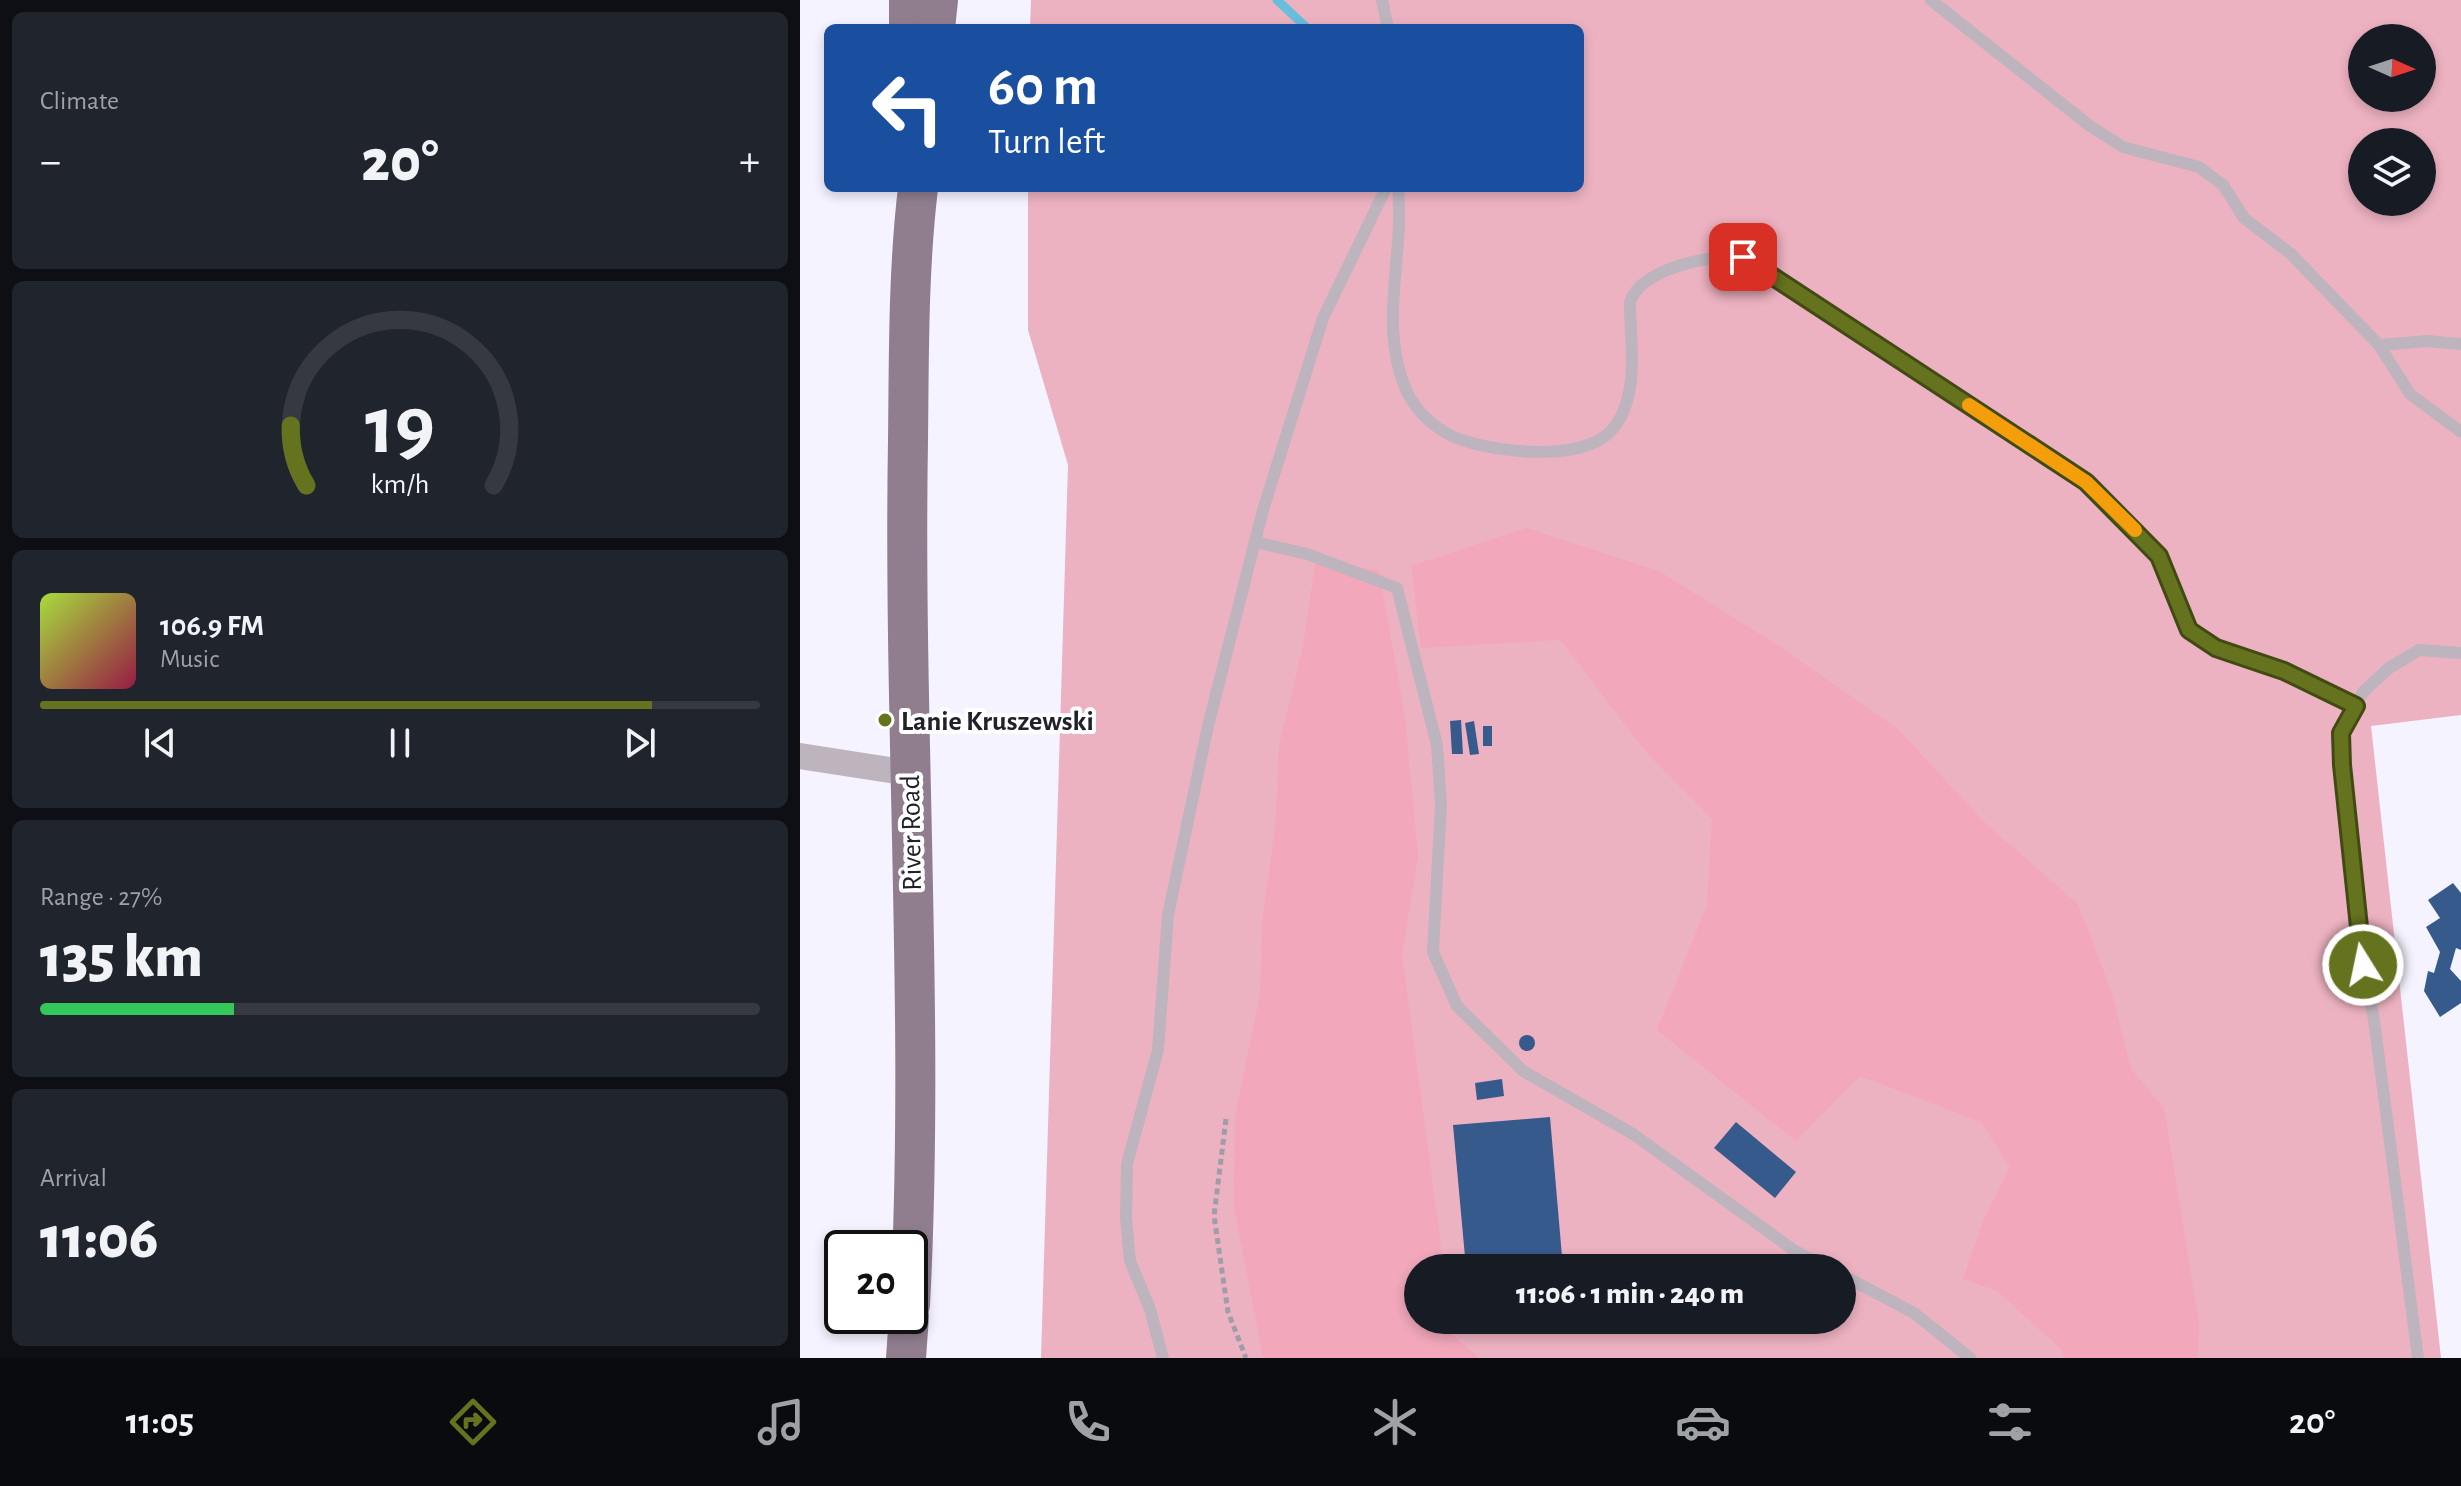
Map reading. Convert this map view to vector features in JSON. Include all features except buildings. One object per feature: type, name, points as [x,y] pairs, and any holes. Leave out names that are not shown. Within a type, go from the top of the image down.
[{"type":"main road","points":[[909,0],[909,24]]},
{"type":"main road","points":[[935,24],[938,0]]},
{"type":"main road","name":"River Road","points":[[913,1230],[906,561],[915,198]]},
{"type":"main road","points":[[906,1358],[908,1334]]},
{"type":"street","points":[[800,756],[909,773]]},
{"type":"lane","points":[[1382,0],[1387,24]]},
{"type":"lane","points":[[1931,0],[2090,126],[2123,147],[2199,167],[2223,185],[2244,218],[2291,254],[2379,345],[2410,394],[2461,432]]},
{"type":"lane","points":[[1163,1358],[1150,1309],[1130,1261],[1126,1218],[1127,1164],[1158,1050],[1168,915],[1208,726],[1255,542],[1323,318],[1384,192]]},
{"type":"lane","points":[[1398,192],[1401,216],[1391,306],[1395,351],[1414,404],[1425,418],[1443,431],[1464,441],[1545,453],[1590,445],[1614,429],[1628,403],[1630,302],[1635,287],[1649,277],[1714,257],[1743,257],[2086,482],[2159,556],[2189,630],[2216,648],[2284,671],[2356,706]]},
{"type":"lane","points":[[2379,345],[2427,341],[2461,344]]},
{"type":"lane","points":[[1255,542],[1307,554],[1397,588],[1437,745],[1441,804],[1433,952],[1457,1006],[1523,1071],[1633,1134],[1801,1254]]},
{"type":"lane","points":[[2418,1358],[2387,1116],[2352,886],[2341,733],[2363,692],[2389,668],[2419,650],[2461,653]]},
{"type":"lane","points":[[1856,1282],[1914,1313],[1970,1358]]},
{"type":"path","points":[[1226,1119],[1214,1216],[1228,1312],[1246,1358]]},
{"type":"shaded area","points":[[1031,0],[2461,0],[2461,715],[2371,726],[2441,1358],[1041,1358],[1068,465],[1028,330],[1028,192],[1584,192],[1584,24],[1030,24]]},
{"type":"shaded area","points":[[1526,528],[1659,571],[1779,646],[1898,729],[1984,822],[2078,904],[2112,993],[2131,1069],[2164,1108],[2199,1322],[2198,1358],[2064,1358],[2062,1350],[1997,1291],[1963,1279],[1983,1221],[2010,1167],[1981,1122],[1860,1076],[1796,1141],[1657,1030],[1707,904],[1712,819],[1647,753],[1560,640],[1421,648],[1411,566]]},
{"type":"shaded area","points":[[1316,559],[1379,571],[1405,717],[1418,857],[1402,954],[1442,1254],[1404,1254],[1404,1334],[1453,1334],[1479,1358],[1263,1358],[1234,1207],[1235,1116],[1260,994],[1262,922],[1275,829],[1279,746],[1303,646]]},
{"type":"waterway","points":[[1277,0],[1303,24]]},
{"type":"slow traffic","points":[[1969,405],[2086,482],[2135,530]]},
{"type":"place","name":"Lanie Kruszewski","points":[[885,720]]},
{"type":"route","points":[[1743,257],[2086,482],[2122,515],[2159,556],[2189,630],[2216,648],[2284,671],[2356,706],[2341,733],[2355,916],[2363,965]]}]
